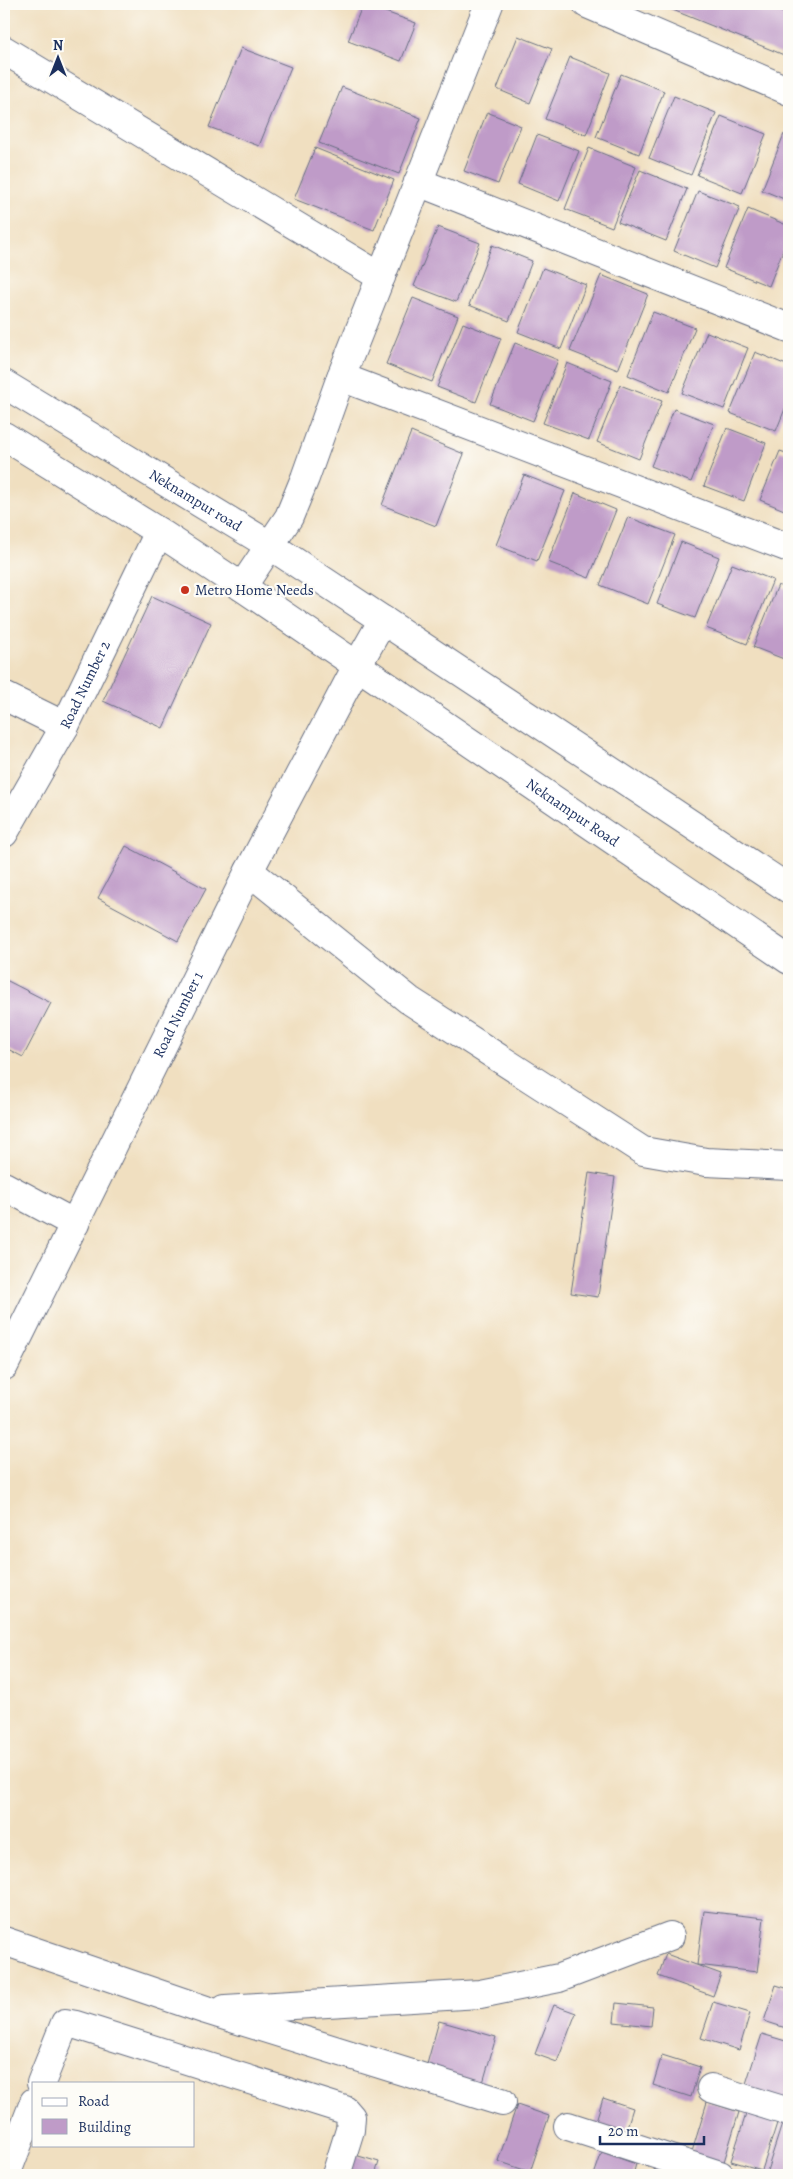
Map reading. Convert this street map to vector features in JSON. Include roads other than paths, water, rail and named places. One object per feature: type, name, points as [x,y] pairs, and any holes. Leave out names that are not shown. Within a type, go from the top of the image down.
[{"type":"street","points":[[242,587],[290,516],[341,377],[489,4]]},
{"type":"street","points":[[587,4],[789,92]]},
{"type":"street","points":[[4,50],[381,277]]},
{"type":"street","points":[[418,182],[789,328]]},
{"type":"street","points":[[341,377],[789,548]]},
{"type":"street","name":"Neknampur road","points":[[4,384],[271,546],[383,620]]},
{"type":"street","points":[[4,436],[159,532],[358,664]]},
{"type":"street","name":"Road Number 2","points":[[4,833],[65,726],[159,532]]},
{"type":"street","points":[[383,620],[789,889]]},
{"type":"street","name":"Road Number 1","points":[[4,1366],[249,872],[383,620]]},
{"type":"street","name":"Neknampur Road","points":[[358,664],[789,960]]},
{"type":"street","points":[[4,696],[65,726]]},
{"type":"street","points":[[249,872],[409,1000],[644,1151],[706,1162],[789,1166]]},
{"type":"street","points":[[4,1186],[75,1224]]},
{"type":"street","points":[[206,2010],[480,1994],[559,1978],[670,1936]]},
{"type":"street","points":[[4,1941],[206,2010],[502,2102]]},
{"type":"street","points":[[41,2082],[65,2023],[345,2110],[351,2117],[350,2130],[336,2175]]},
{"type":"street","points":[[710,2088],[789,2112]]},
{"type":"street","points":[[6,2175],[32,2107]]},
{"type":"street","points":[[568,2126],[720,2175]]},
{"type":"place","name":"Metro Home Needs","points":[[185,590]]}]
